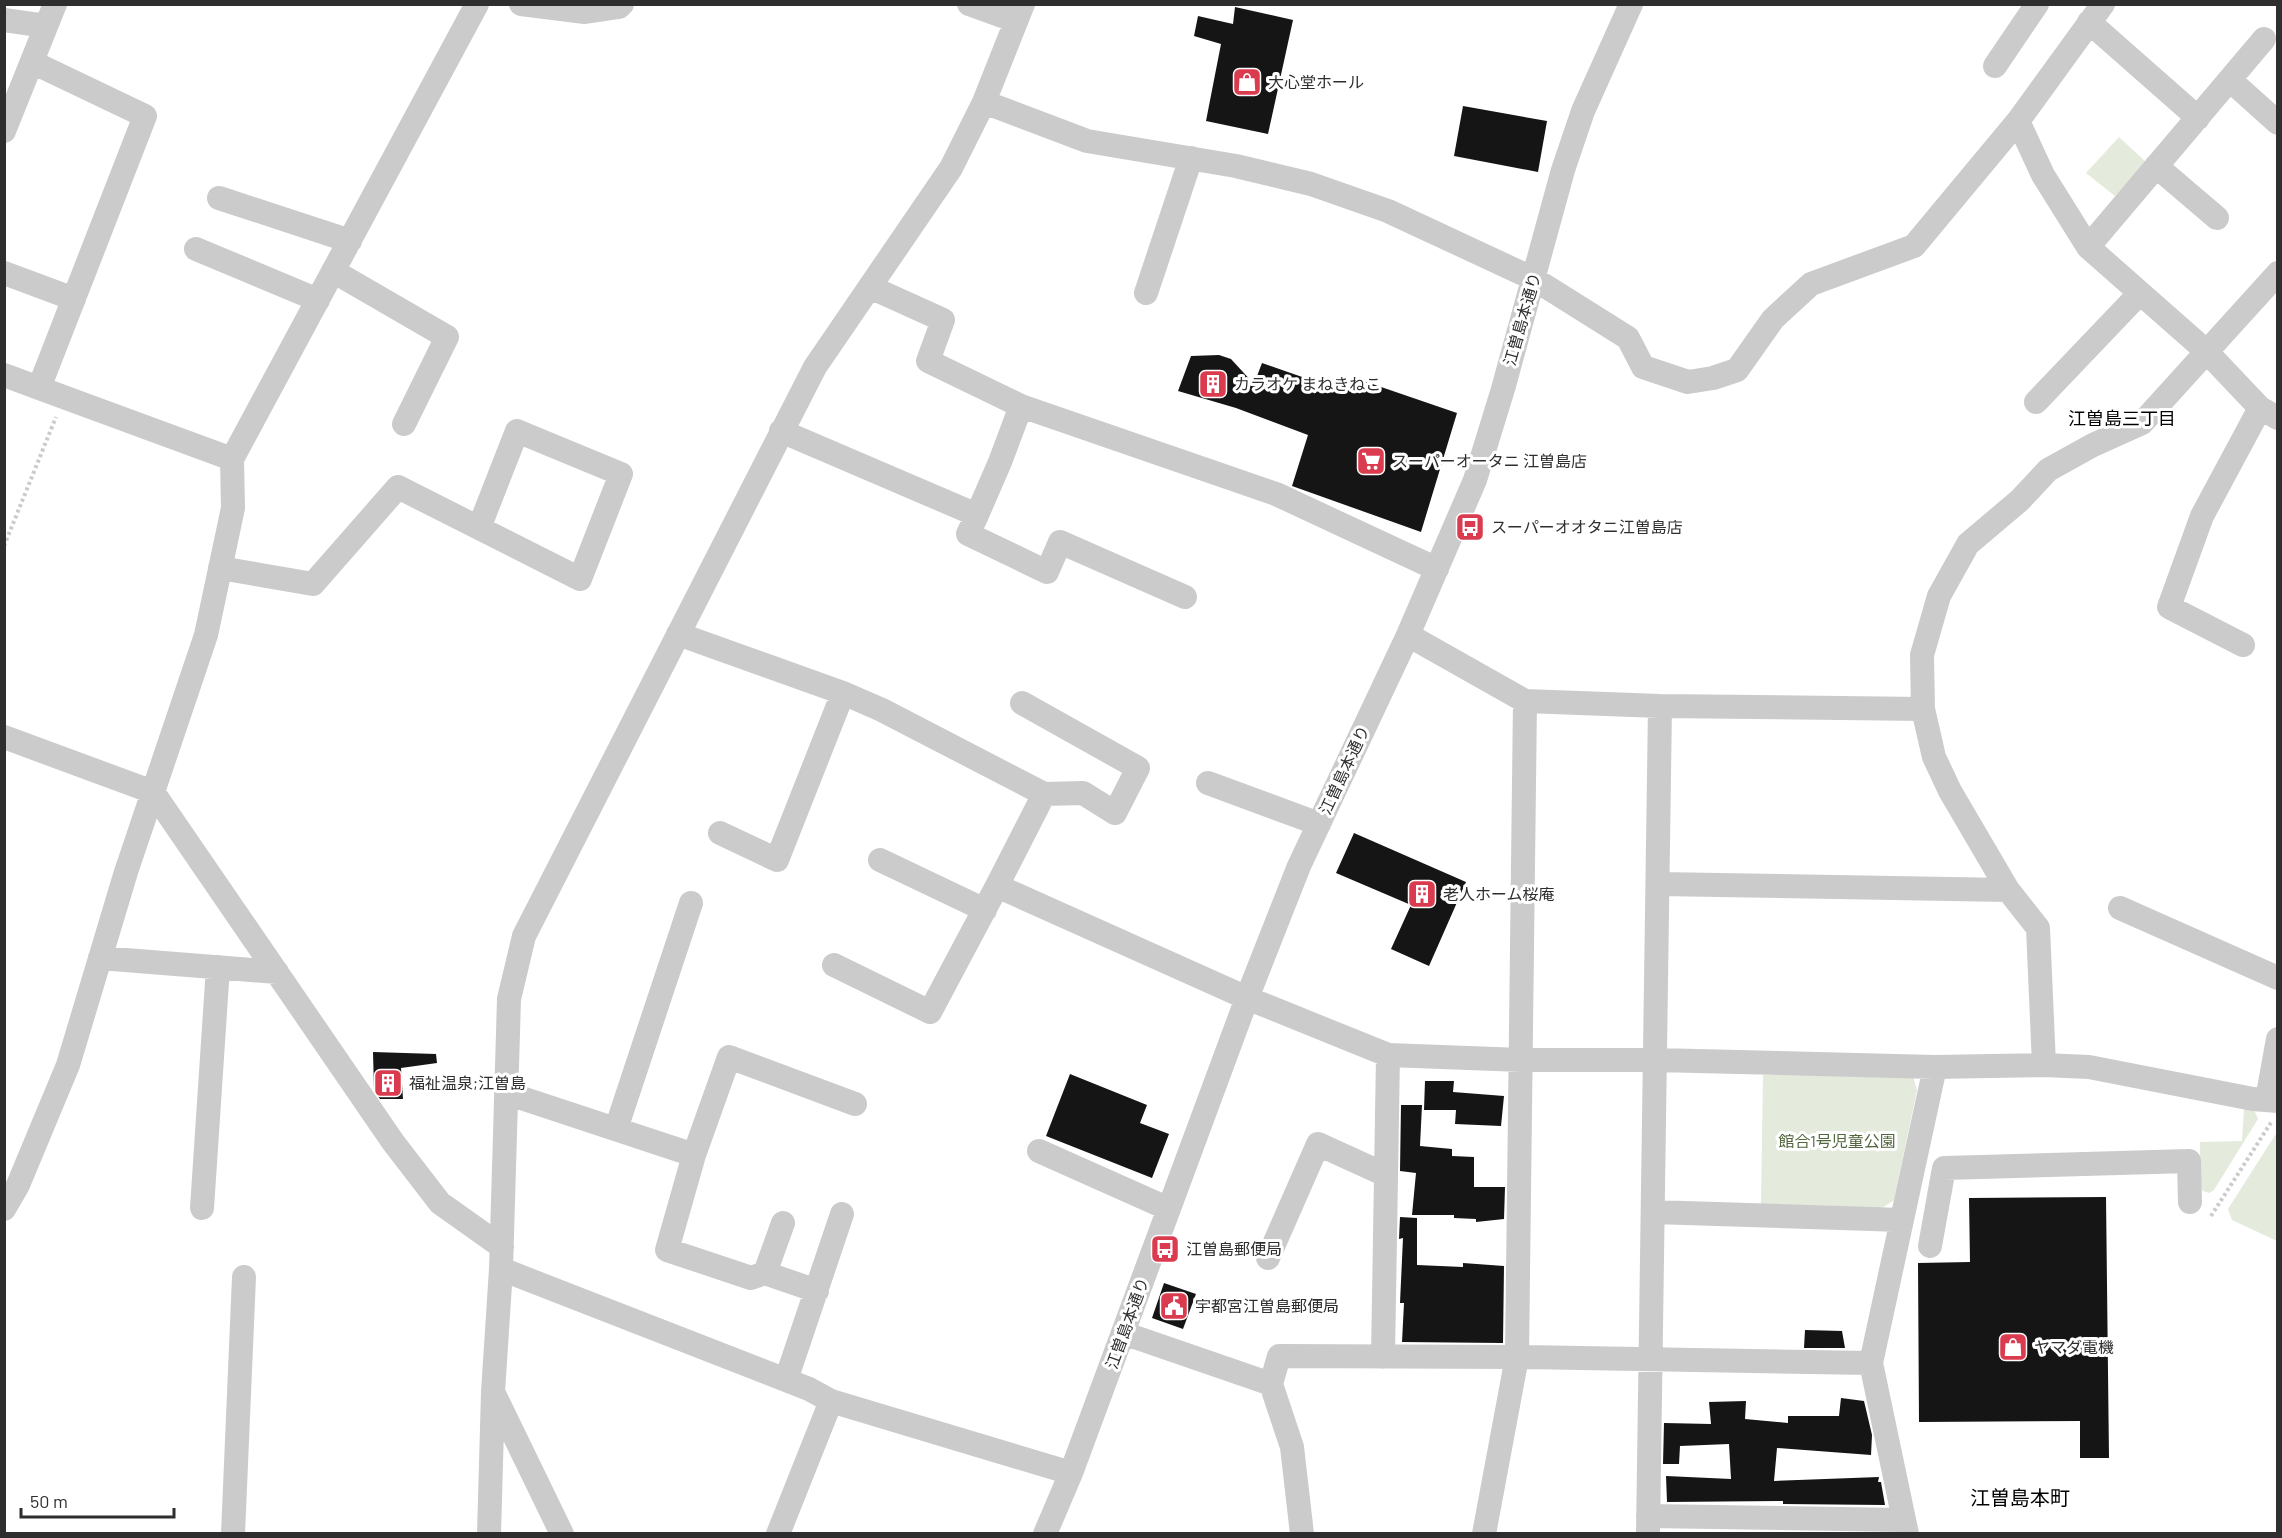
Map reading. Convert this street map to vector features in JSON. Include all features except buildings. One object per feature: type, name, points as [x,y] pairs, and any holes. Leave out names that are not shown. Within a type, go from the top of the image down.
[{"type":"street","points":[[4,1209],[18,1185],[68,1065],[153,792],[207,635],[233,508],[232,459],[477,4]]},
{"type":"street","points":[[521,4],[585,12],[619,7],[622,4]]},
{"type":"street","points":[[489,1533],[493,1392],[502,1258],[509,999],[524,936],[815,367],[951,168],[984,102],[1019,13],[969,4]]},
{"type":"street","name":"江曽島本通り","points":[[1045,1533],[1071,1473],[1247,998],[1299,866],[1408,635],[1474,480],[1488,442],[1563,170],[1583,111],[1631,4]]},
{"type":"street","points":[[1995,66],[2037,4]]},
{"type":"street","points":[[984,102],[1088,141],[1236,166],[1311,184],[1388,211],[1534,279],[1628,338],[1643,367],[1688,382],[1713,378],[1737,370],[1773,319],[1810,284],[1914,246],[2018,121],[2096,13],[2198,118]]},
{"type":"street","points":[[4,20],[51,15],[4,131]]},
{"type":"street","points":[[2088,247],[2264,39]]},
{"type":"street","points":[[32,62],[145,116],[39,388]]},
{"type":"street","points":[[2230,80],[2277,123]]},
{"type":"street","points":[[2018,121],[2043,175],[2088,247],[2206,351],[2269,413],[2202,516],[2169,607],[2243,645]]},
{"type":"street","points":[[1146,293],[1191,159]]},
{"type":"street","points":[[2156,166],[2217,218]]},
{"type":"street","points":[[219,198],[350,241]]},
{"type":"street","points":[[196,249],[318,300]]},
{"type":"street","points":[[333,271],[447,337],[404,424]]},
{"type":"street","points":[[4,273],[74,299]]},
{"type":"street","points":[[2044,1065],[2038,928],[2008,890],[1950,791],[1934,757],[1923,709],[1922,655],[1939,596],[1968,544],[2020,500],[2048,470],[2093,445],[2142,423],[2277,273]]},
{"type":"street","points":[[870,287],[943,320],[928,361],[1021,406],[1276,494],[1437,569]]},
{"type":"street","points":[[2036,402],[2140,292]]},
{"type":"street","points":[[4,375],[232,459]]},
{"type":"street","points":[[1021,406],[968,534],[1047,572],[1059,542],[1185,597]]},
{"type":"street","points":[[220,568],[313,584],[398,487],[479,528],[580,579],[621,474],[517,430],[479,528]]},
{"type":"street","points":[[781,431],[977,515]]},
{"type":"street","points":[[678,634],[843,693],[882,710],[1044,794],[1083,794],[1115,813],[1138,768],[1022,703]]},
{"type":"street","points":[[1408,635],[1525,701],[1660,706],[1923,709]]},
{"type":"street","points":[[720,833],[777,860],[843,693]]},
{"type":"street","points":[[1484,1533],[1517,1357],[1525,701]]},
{"type":"street","points":[[1660,706],[1648,1525],[1906,1527],[1871,1363],[1935,1066]]},
{"type":"street","points":[[4,737],[153,792],[393,1142],[440,1203],[502,1258],[831,1401],[1071,1473]]},
{"type":"street","points":[[1208,783],[1318,824]]},
{"type":"street","points":[[834,965],[930,1012],[1044,794]]},
{"type":"street","points":[[880,860],[985,910]]},
{"type":"street","points":[[1659,884],[2008,890]]},
{"type":"street","points":[[997,886],[1247,998],[1388,1055],[1522,1060],[2089,1067],[2274,1105],[2277,1039]]},
{"type":"street","points":[[616,1129],[691,903]]},
{"type":"street","points":[[2120,908],[2277,978]]},
{"type":"street","points":[[100,958],[277,972]]},
{"type":"street","points":[[202,1208],[218,967]]},
{"type":"street","points":[[1383,1357],[1388,1055]]},
{"type":"street","points":[[817,1291],[765,1273],[751,1278],[667,1250],[694,1155],[729,1057],[855,1104]]},
{"type":"street","points":[[506,1093],[694,1155]]},
{"type":"street","points":[[1269,1258],[1318,1144],[1386,1175]]},
{"type":"street","points":[[1039,1151],[1169,1209]]},
{"type":"street","points":[[1930,1246],[1944,1168],[2189,1161],[2190,1202]]},
{"type":"street","points":[[1653,1212],[1902,1220]]},
{"type":"street","points":[[786,1380],[842,1214]]},
{"type":"street","points":[[765,1273],[783,1223]]},
{"type":"street","points":[[233,1533],[244,1277]]},
{"type":"street","points":[[1123,1333],[1271,1384]]},
{"type":"street","points":[[1302,1533],[1292,1447],[1271,1384],[1279,1356],[1517,1357],[1871,1363]]},
{"type":"street","points":[[493,1392],[562,1533]]},
{"type":"street","points":[[778,1533],[831,1401]]},
{"type":"path","points":[[4,546],[64,397]]},
{"type":"path","points":[[2211,1216],[2274,1105]]},
{"type":"green space","points":[[2119,137],[2146,162],[2115,196],[2086,173]]},
{"type":"green space","name":"館合1号児童公園","points":[[1763,1075],[1913,1076],[1917,1090],[1894,1200],[1881,1209],[1761,1204]]},
{"type":"green space","points":[[2244,1108],[2254,1110],[2258,1119],[2214,1190],[2209,1193],[2203,1191],[2200,1184],[2200,1142],[2242,1141]]},
{"type":"green space","points":[[2277,1132],[2277,1241],[2232,1220],[2228,1209]]},
{"type":"place","name":"大心堂ホール","points":[[1247,82]]},
{"type":"place","name":"カラオケ まねきねこ","points":[[1213,384]]},
{"type":"place","name":"スーパーオータニ 江曽島店","points":[[1371,461]]},
{"type":"place","name":"スーパーオオタニ江曽島店","points":[[1470,527]]},
{"type":"place","name":"老人ホーム桜庵","points":[[1422,894]]},
{"type":"place","name":"福祉温泉;江曽島","points":[[388,1083]]},
{"type":"place","name":"江曽島郵便局","points":[[1165,1249]]},
{"type":"place","name":"宇都宮江曽島郵便局","points":[[1174,1306]]},
{"type":"place","name":"ヤマダ電機","points":[[2013,1347]]},
{"type":"district","name":"江曽島三丁目","points":[[2122,419]]},
{"type":"district","name":"江曽島本町","points":[[2020,1498]]}]
